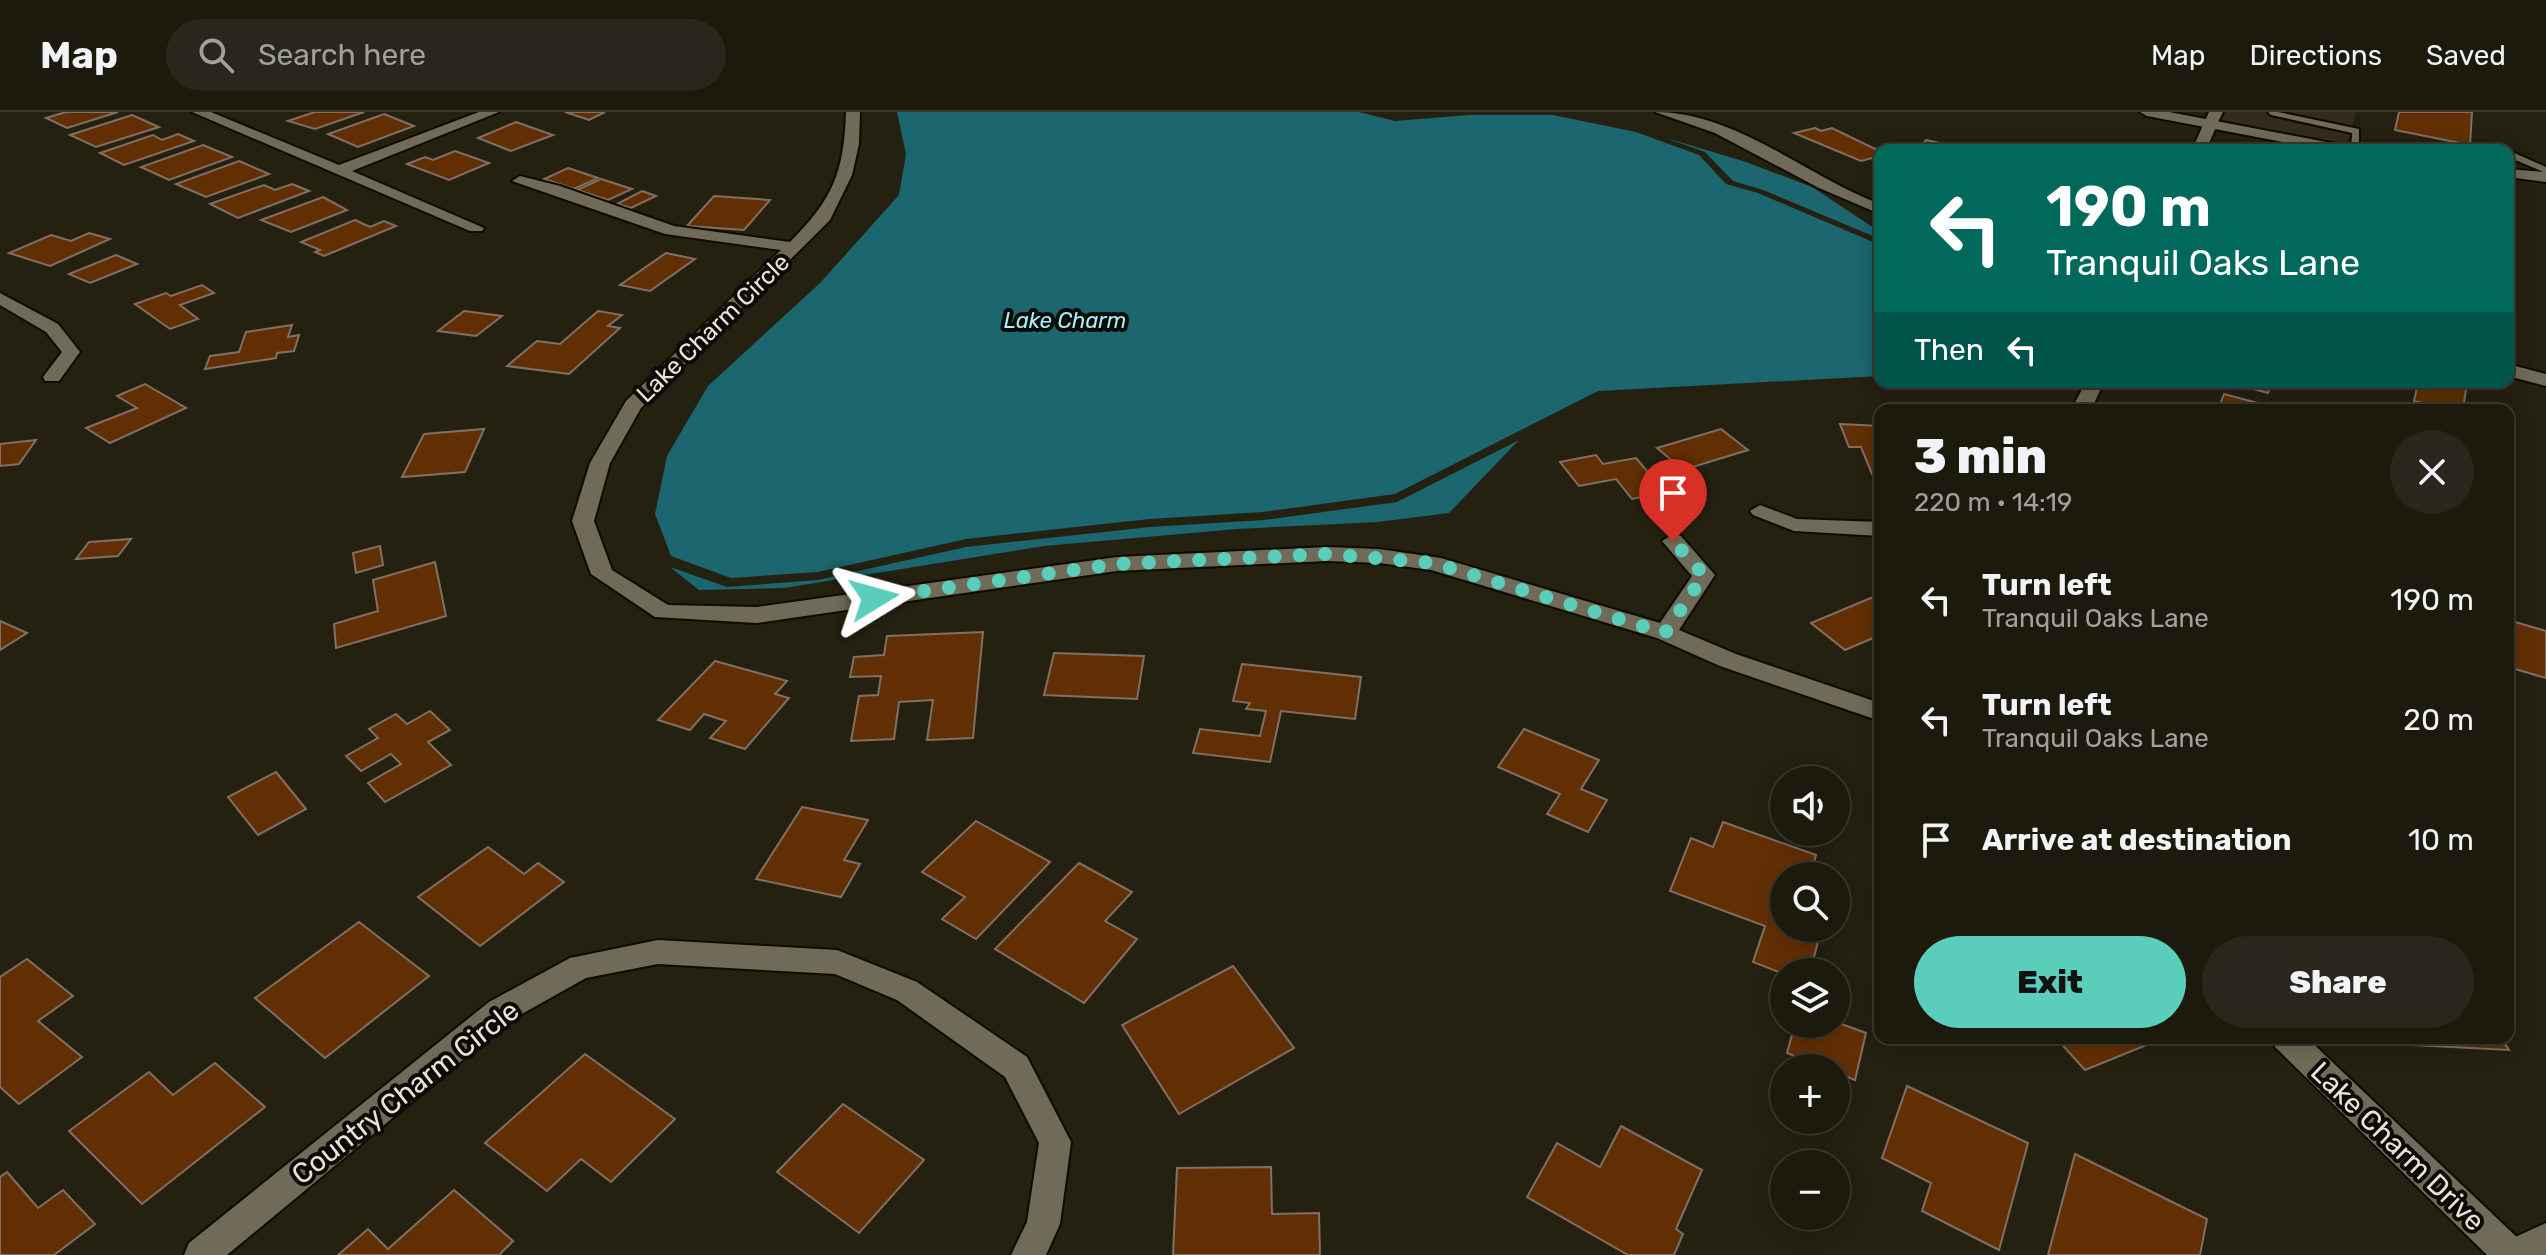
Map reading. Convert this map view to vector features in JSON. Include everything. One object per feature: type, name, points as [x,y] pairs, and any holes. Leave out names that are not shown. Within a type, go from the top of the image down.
[{"type":"street","points":[[199,112],[476,228]]},
{"type":"street","points":[[338,171],[492,112]]},
{"type":"street","name":"Lake Charm Circle","points":[[853,112],[852,144],[845,175],[824,217],[633,405],[600,463],[583,521],[602,574],[663,612],[757,615],[1117,564],[1327,554],[1433,563],[1665,633],[1728,660],[1874,710]]},
{"type":"street","points":[[1662,112],[1726,131],[1822,184],[1874,206]]},
{"type":"street","points":[[2147,112],[2213,118],[2264,135],[2314,144]]},
{"type":"street","points":[[2202,144],[2213,118]]},
{"type":"street","points":[[2514,174],[2546,177]]},
{"type":"street","points":[[520,181],[564,190],[654,226],[680,233],[795,247]]},
{"type":"street","points":[[0,298],[52,328],[71,352],[52,377]]},
{"type":"street","points":[[2514,372],[2546,380]]},
{"type":"street","points":[[1760,511],[1794,525],[1874,529]]},
{"type":"street","points":[[1665,633],[1704,575],[1673,541]]},
{"type":"street","name":"Country Charm Circle","points":[[201,1255],[500,1011],[580,967],[658,952],[837,962],[907,991],[1016,1067],[1055,1142],[1043,1224],[1028,1255]]},
{"type":"street","name":"Lake Charm Drive","points":[[2292,1044],[2512,1255]]},
{"type":"street","points":[[2512,1255],[2546,1240]]},
{"type":"lane","points":[[2264,135],[2270,113],[2356,131],[2355,144]]},
{"type":"lane","points":[[2514,156],[2546,170]]},
{"type":"shaded area","points":[[2222,112],[2356,112],[2347,144],[2326,144],[2217,122]]},
{"type":"water","name":"Lake Charm","points":[[897,112],[1359,112],[1395,121],[1469,115],[1553,115],[1636,132],[1699,155],[1726,184],[1758,193],[1874,242],[1874,376],[1598,391],[1395,494],[1263,512],[1150,519],[966,539],[818,572],[731,578],[671,556],[655,514],[667,456],[708,386],[820,283],[899,195],[906,154]]},
{"type":"water","points":[[1663,137],[1746,162],[1812,187],[1874,228],[1874,236],[1763,190],[1733,181],[1705,152]]},
{"type":"water","points":[[1519,440],[1449,513],[1378,522],[1237,529],[1044,546],[784,588],[699,590],[670,567],[727,587],[818,580],[966,547],[1150,527],[1264,520],[1397,502]]},
{"type":"building","points":[[66,112],[118,112],[67,128],[46,118]]},
{"type":"building","points":[[315,112],[364,112],[315,129],[288,121]]},
{"type":"building","points":[[565,112],[605,112],[589,120]]},
{"type":"building","points":[[2399,112],[2472,112],[2470,144],[2395,130]]},
{"type":"building","points":[[384,114],[414,126],[358,147],[328,134]]},
{"type":"building","points":[[132,115],[159,127],[96,147],[70,135]]},
{"type":"building","points":[[516,122],[553,135],[511,151],[478,138]]},
{"type":"building","points":[[1832,128],[1874,149],[1874,158],[1861,161],[1794,133]]},
{"type":"building","points":[[178,134],[194,141],[124,165],[100,153],[153,135],[162,140]]},
{"type":"building","points":[[1926,140],[1944,144],[1923,144]]},
{"type":"building","points":[[203,145],[232,157],[169,180],[141,167]]},
{"type":"building","points":[[455,151],[489,163],[449,180],[407,164],[425,157],[433,160]]},
{"type":"building","points":[[239,161],[269,174],[206,197],[176,184]]},
{"type":"building","points":[[568,168],[598,178],[574,189],[544,179]]},
{"type":"building","points":[[601,179],[632,189],[608,200],[577,190]]},
{"type":"building","points":[[292,184],[309,191],[238,218],[210,204],[264,185],[275,190]]},
{"type":"building","points":[[642,191],[656,196],[631,208],[617,204]]},
{"type":"building","points":[[714,196],[770,200],[744,230],[687,226]]},
{"type":"building","points":[[323,197],[347,210],[291,232],[261,220]]},
{"type":"building","points":[[355,220],[370,227],[384,221],[396,226],[324,256],[315,252],[320,250],[301,242]]},
{"type":"building","points":[[89,233],[110,239],[50,266],[9,253],[51,235],[71,241]]},
{"type":"building","points":[[666,253],[695,259],[650,291],[620,285]]},
{"type":"building","points":[[116,255],[137,264],[90,283],[69,274]]},
{"type":"building","points":[[202,285],[214,293],[180,305],[198,319],[170,329],[135,304],[166,293],[171,296]]},
{"type":"building","points":[[464,311],[502,316],[476,336],[438,331]]},
{"type":"building","points":[[598,311],[622,315],[608,326],[620,328],[569,374],[507,366],[537,341],[560,344]]},
{"type":"building","points":[[292,325],[288,337],[299,335],[294,351],[277,353],[276,358],[205,369],[210,356],[239,352],[246,332]]},
{"type":"building","points":[[145,384],[186,408],[110,443],[86,428],[137,408],[117,396]]},
{"type":"building","points":[[2250,388],[2270,388],[2268,393]]},
{"type":"building","points":[[2417,388],[2466,389],[2464,404],[2414,401]]},
{"type":"building","points":[[2224,394],[2262,404],[2220,404]]},
{"type":"building","points":[[1840,424],[1874,426],[1874,474],[1861,447],[1849,447]]},
{"type":"building","points":[[484,429],[465,472],[402,477],[424,434]]},
{"type":"building","points":[[1721,429],[1748,450],[1683,470],[1657,448]]},
{"type":"building","points":[[36,440],[19,464],[0,466],[0,444]]},
{"type":"building","points":[[1596,455],[1603,464],[1636,458],[1665,492],[1632,499],[1616,479],[1579,486],[1560,462]]},
{"type":"building","points":[[131,539],[118,556],[76,559],[89,542]]},
{"type":"building","points":[[380,546],[383,565],[356,573],[353,553]]},
{"type":"building","points":[[435,562],[446,616],[336,648],[334,624],[378,611],[373,580]]},
{"type":"building","points":[[1874,597],[1874,638],[1845,650],[1811,623]]},
{"type":"building","points":[[0,621],[27,633],[0,650]]},
{"type":"building","points":[[2514,622],[2546,631],[2546,678],[2514,669]]},
{"type":"building","points":[[983,632],[973,738],[927,740],[933,700],[899,702],[894,739],[851,741],[859,696],[878,695],[881,676],[850,677],[854,657],[884,655],[887,636]]},
{"type":"building","points":[[1054,653],[1144,656],[1137,699],[1044,695]]},
{"type":"building","points":[[715,661],[787,681],[775,694],[789,698],[745,749],[710,738],[726,721],[704,714],[690,730],[658,720]]},
{"type":"building","points":[[1242,664],[1361,677],[1355,719],[1281,711],[1270,762],[1193,753],[1200,729],[1260,736],[1266,711],[1246,709],[1250,703],[1233,701]]},
{"type":"building","points":[[430,711],[450,730],[428,742],[451,765],[385,802],[368,783],[401,764],[391,754],[361,771],[346,756],[378,738],[369,729],[396,714],[407,724]]},
{"type":"building","points":[[1524,729],[1599,760],[1581,789],[1607,800],[1588,832],[1547,814],[1560,794],[1498,767]]},
{"type":"building","points":[[276,772],[306,809],[258,835],[228,797]]},
{"type":"building","points":[[802,807],[868,820],[844,860],[860,864],[841,897],[756,879]]},
{"type":"building","points":[[976,821],[1050,862],[976,939],[942,919],[965,897],[922,872]]},
{"type":"building","points":[[1723,822],[1770,839],[1770,846],[1791,846],[1816,855],[1814,862],[1770,862],[1770,942],[1818,942],[1814,958],[1770,958],[1770,969],[1753,962],[1765,926],[1670,891],[1691,838],[1713,847]]},
{"type":"building","points":[[488,847],[524,874],[538,863],[564,882],[480,946],[418,897]]},
{"type":"building","points":[[1079,863],[1132,892],[1105,921],[1137,939],[1084,1003],[995,949]]},
{"type":"building","points":[[359,922],[429,976],[325,1058],[255,998]]},
{"type":"building","points":[[27,959],[73,996],[38,1021],[82,1057],[19,1104],[0,1087],[0,977]]},
{"type":"building","points":[[1233,966],[1294,1048],[1179,1114],[1122,1025]]},
{"type":"building","points":[[1850,1027],[1866,1033],[1855,1080],[1850,1078],[1850,1054],[1787,1053],[1791,1038],[1850,1038]]},
{"type":"building","points":[[2061,1044],[2149,1044],[2085,1070]]},
{"type":"building","points":[[2392,1044],[2505,1044],[2509,1050]]},
{"type":"building","points":[[585,1054],[675,1119],[611,1182],[581,1159],[547,1191],[485,1143]]},
{"type":"building","points":[[215,1063],[265,1107],[142,1204],[69,1131],[149,1072],[173,1095]]},
{"type":"building","points":[[1907,1086],[2028,1143],[1999,1250],[1922,1211],[1931,1183],[1882,1158]]},
{"type":"building","points":[[843,1104],[924,1160],[859,1233],[777,1172]]},
{"type":"building","points":[[1621,1126],[1702,1170],[1676,1229],[1683,1234],[1674,1255],[1628,1255],[1527,1197],[1557,1143],[1600,1167]]},
{"type":"building","points":[[2075,1154],[2207,1219],[2200,1255],[2048,1255]]},
{"type":"building","points":[[1271,1167],[1272,1214],[1319,1213],[1320,1255],[1173,1255],[1177,1168]]},
{"type":"building","points":[[7,1172],[38,1208],[63,1190],[95,1224],[54,1255],[0,1255],[0,1177]]},
{"type":"building","points":[[454,1190],[513,1241],[499,1255],[338,1255],[368,1229],[388,1249]]},
{"type":"route","points":[[874,598],[1117,564],[1327,554],[1379,556],[1433,563],[1665,633],[1704,575],[1673,541]]}]
